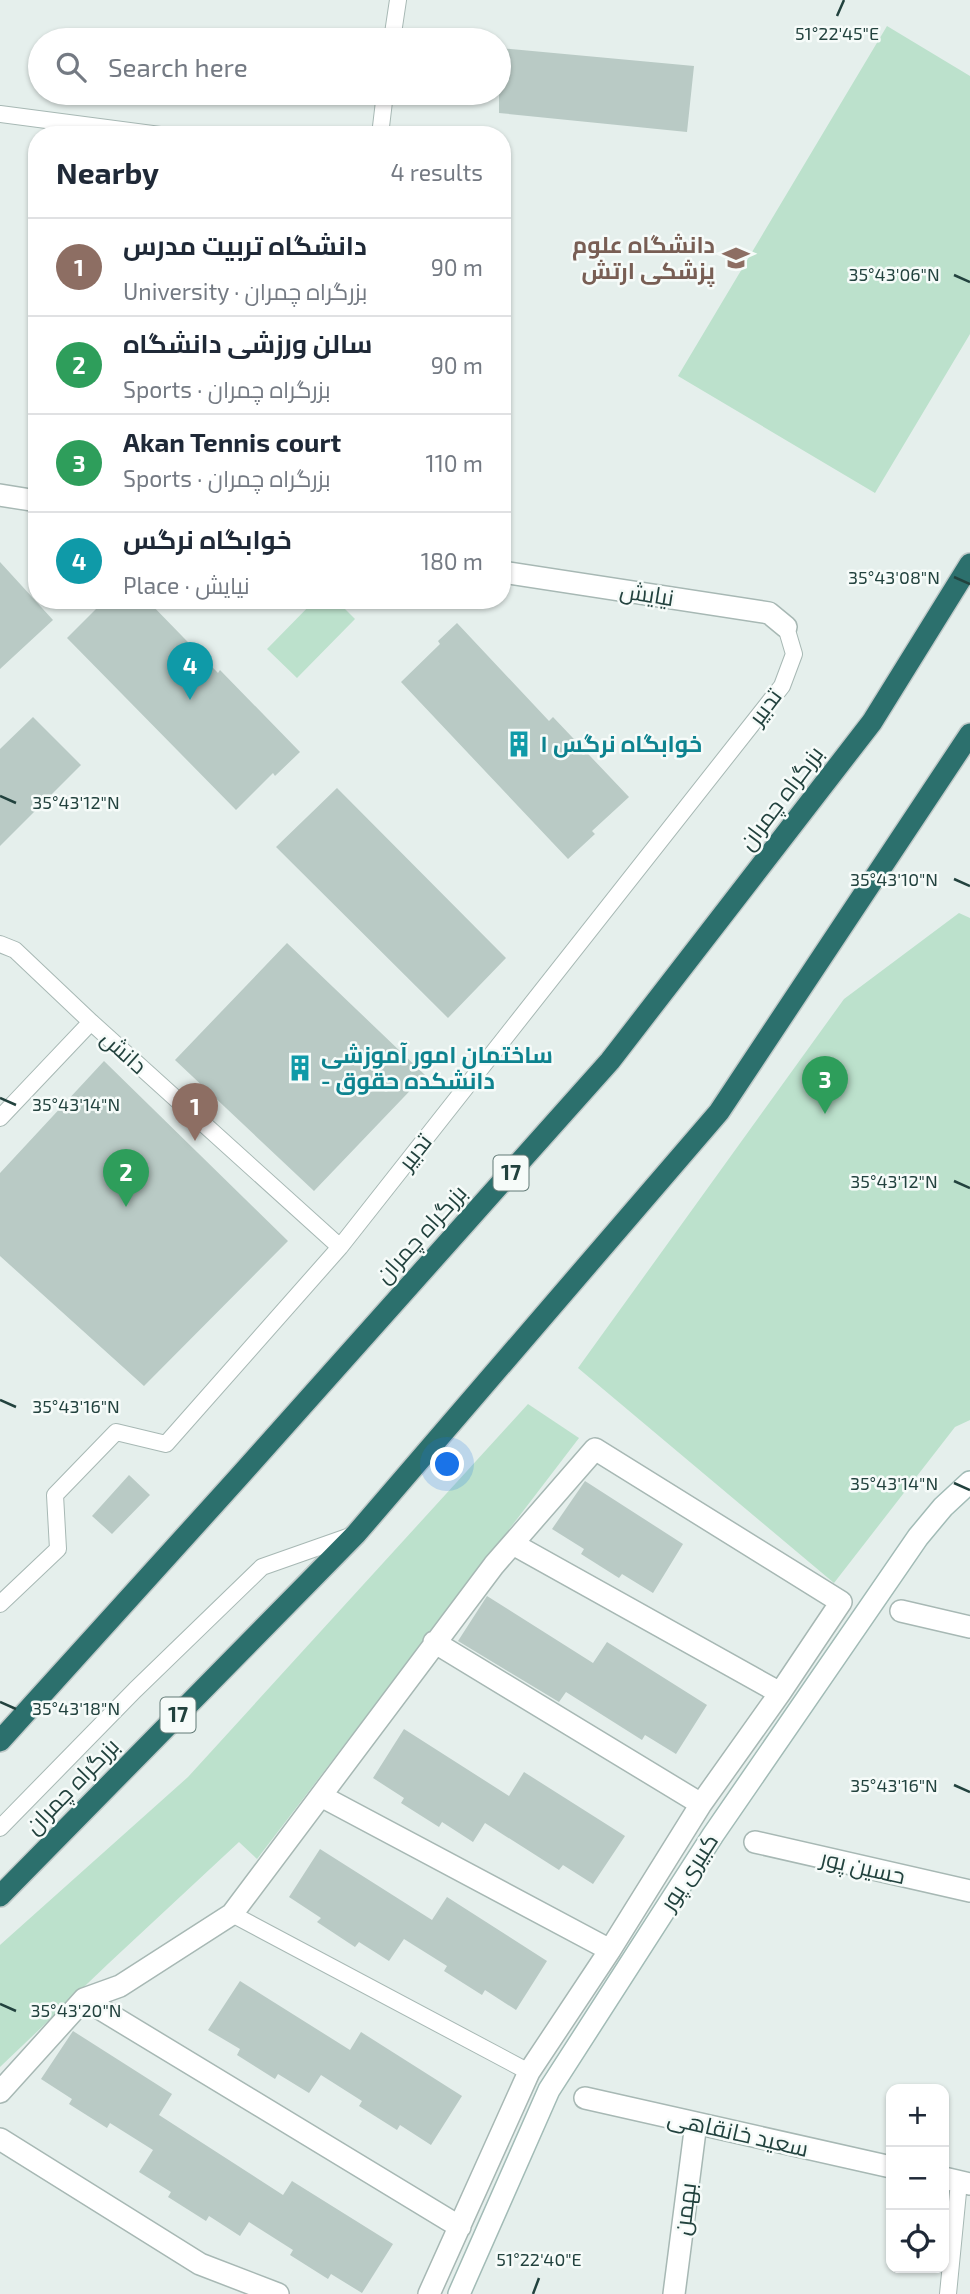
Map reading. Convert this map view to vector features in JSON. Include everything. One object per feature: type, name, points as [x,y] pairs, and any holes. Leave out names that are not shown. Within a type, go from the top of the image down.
[{"type":"highway","name":"بزرگراه چمران","points":[[0,1741],[228,1490],[610,1061],[872,722],[970,564]]},
{"type":"highway","name":"بزرگراه چمران","points":[[0,1896],[356,1534],[719,1112],[970,734]]},
{"type":"street","points":[[0,495],[28,500]]},
{"type":"street","name":"نیایش","points":[[511,573],[769,613],[786,627]]},
{"type":"street","points":[[0,2092],[84,1999],[120,1986],[232,1914],[435,1642],[513,1544],[595,1449],[841,1602],[701,1804],[610,1950],[529,2072],[429,2294]]},
{"type":"street","name":"کبیری پور","points":[[459,2294],[549,2090],[713,1835],[918,1537],[943,1507],[970,1482]]},
{"type":"street","points":[[513,1544],[780,1693]]},
{"type":"street","points":[[901,1611],[970,1627]]},
{"type":"street","points":[[435,1642],[701,1804]]},
{"type":"street","points":[[321,1796],[610,1950]]},
{"type":"street","name":"حسین پور","points":[[755,1842],[970,1891]]},
{"type":"street","points":[[84,1999],[460,2227]]},
{"type":"street","name":"سعید خانقاهی","points":[[585,2098],[886,2165]]},
{"type":"street","name":"بهمن","points":[[674,2294],[696,2123]]},
{"type":"street","points":[[0,2139],[200,2264],[278,2294]]},
{"type":"lane","points":[[394,28],[398,0]]},
{"type":"lane","points":[[381,126],[384,105]]},
{"type":"lane","points":[[0,114],[91,126]]},
{"type":"lane","name":"تدبیر","points":[[0,1604],[58,1549],[55,1495],[116,1432],[166,1444],[340,1247],[782,686],[794,654],[786,627]]},
{"type":"lane","name":"دانش","points":[[0,944],[15,950],[340,1247]]},
{"type":"lane","points":[[0,1118],[91,1022]]},
{"type":"lane","points":[[0,1828],[135,1690],[262,1567],[356,1534]]},
{"type":"lane","points":[[232,1914],[529,2072]]},
{"type":"lane","points":[[948,2294],[958,2181]]},
{"type":"green space","points":[[887,26],[970,76],[970,334],[875,493],[678,376]]},
{"type":"green space","points":[[306,609],[345,609],[355,619],[297,678],[267,649]]},
{"type":"green space","points":[[959,913],[970,918],[970,1420],[955,1427],[834,1583],[578,1368],[844,999]]},
{"type":"green space","points":[[528,1404],[579,1438],[257,1859],[239,1842],[0,2067],[0,1945],[188,1777]]},
{"type":"building","points":[[511,49],[694,66],[687,132],[499,113],[499,105],[511,105]]},
{"type":"building","points":[[0,562],[28,593],[28,609],[43,609],[53,620],[0,669]]},
{"type":"building","points":[[96,609],[156,609],[300,752],[275,776],[273,773],[236,810],[67,638]]},
{"type":"building","name":"خوابگاه نرگس ۱","points":[[457,623],[549,721],[553,717],[629,797],[592,831],[595,834],[568,859],[401,682],[440,644],[438,641]]},
{"type":"building","points":[[33,717],[81,765],[0,846],[0,749]]},
{"type":"building","points":[[337,788],[506,958],[448,1018],[276,847]]},
{"type":"building","name":"ساختمان امور آموزشی - دانشکده حقوق","points":[[287,943],[425,1075],[314,1191],[175,1060]]},
{"type":"building","points":[[104,1061],[288,1241],[144,1386],[0,1256],[0,1173]]},
{"type":"building","points":[[129,1475],[150,1495],[112,1534],[92,1516]]},
{"type":"building","points":[[585,1481],[683,1544],[653,1593],[622,1574],[619,1578],[581,1554],[584,1549],[552,1529]]},
{"type":"building","points":[[487,1596],[593,1663],[607,1642],[707,1705],[676,1754],[645,1735],[642,1740],[566,1692],[559,1702],[458,1641]]},
{"type":"building","points":[[404,1729],[509,1796],[524,1772],[625,1836],[593,1884],[563,1865],[559,1870],[485,1823],[473,1842],[442,1822],[439,1827],[401,1803],[404,1798],[373,1778]]},
{"type":"building","points":[[320,1849],[432,1920],[447,1897],[547,1961],[516,2010],[485,1990],[482,1995],[444,1971],[447,1966],[404,1939],[389,1961],[359,1942],[355,1947],[317,1922],[321,1918],[289,1897]]},
{"type":"building","points":[[240,1981],[350,2050],[361,2032],[462,2096],[431,2145],[400,2125],[397,2130],[359,2106],[362,2101],[321,2075],[309,2093],[278,2074],[275,2079],[237,2055],[240,2049],[208,2030]]},
{"type":"building","points":[[73,2031],[172,2094],[159,2115],[283,2195],[292,2181],[393,2244],[362,2293],[331,2274],[328,2279],[290,2255],[293,2250],[249,2222],[240,2236],[209,2216],[206,2221],[168,2197],[171,2192],[139,2172],[153,2150],[110,2123],[107,2128],[69,2104],[72,2099],[41,2079]]},
{"type":"place","name":"دانشگاه علوم پزشکی ارتش","points":[[736,258]]},
{"type":"place","name":"خوابگاه نرگس","points":[[190,700]]},
{"type":"place","name":"خوابگاه نرگس ۱","points":[[519,744]]},
{"type":"place","name":"ساختمان امور آموزشی - دانشکده حقوق","points":[[300,1068]]},
{"type":"place","name":"Akan Tennis court","points":[[825,1114]]},
{"type":"place","name":"دانشگاه تربیت مدرس","points":[[195,1141]]},
{"type":"place","name":"سالن ورزشی دانشگاه","points":[[126,1207]]}]
